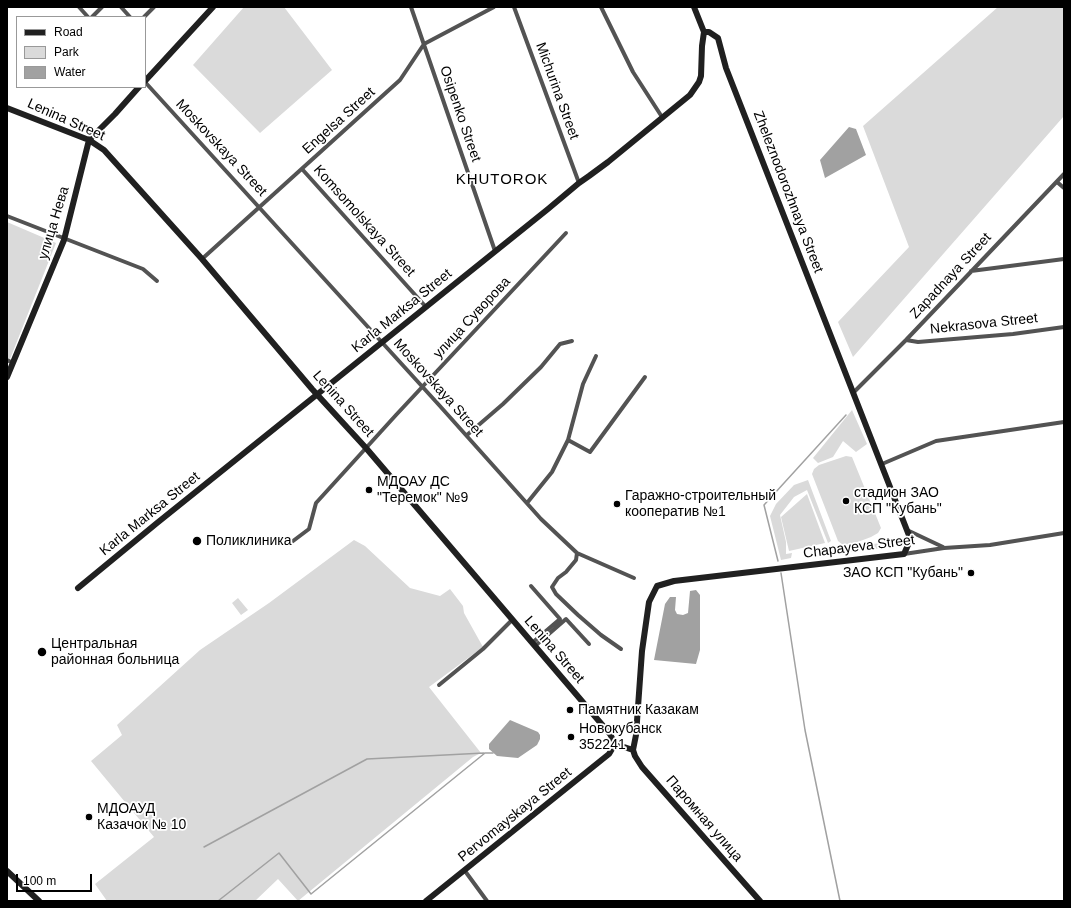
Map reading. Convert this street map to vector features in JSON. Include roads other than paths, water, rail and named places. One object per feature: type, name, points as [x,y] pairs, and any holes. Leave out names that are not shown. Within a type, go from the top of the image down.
[{"type":"main road","points":[[694,7],[704,32]]},
{"type":"main road","points":[[146,80],[209,8]]},
{"type":"main road","name":"Karla Marksa Street","points":[[78,588],[690,95],[700,82],[704,32]]},
{"type":"main road","name":"Zheleznodorozhnaya Street","points":[[704,32],[708,32],[718,38],[726,68],[854,393]]},
{"type":"main road","points":[[89,140],[138,88]]},
{"type":"main road","name":"Lenina Street","points":[[7,108],[89,140],[104,150],[366,448],[610,734],[615,744]]},
{"type":"main road","name":"улица Нева","points":[[7,378],[10,362],[64,240],[89,140]]},
{"type":"main road","points":[[854,393],[910,538],[904,554]]},
{"type":"main road","name":"Chapayeva Street","points":[[634,750],[642,651],[649,602],[657,586],[674,581],[904,554]]},
{"type":"main road","points":[[615,744],[634,750]]},
{"type":"main road","name":"Pervomayskaya Street","points":[[426,901],[609,754],[615,744]]},
{"type":"main road","name":"Паромная улица","points":[[634,750],[637,760],[642,767],[760,901]]},
{"type":"main road","points":[[7,871],[39,901]]},
{"type":"street","points":[[79,7],[87,16]]},
{"type":"street","points":[[93,16],[102,7]]},
{"type":"street","points":[[121,7],[129,16]]},
{"type":"street","points":[[145,16],[154,7]]},
{"type":"street","name":"Osipenko Street","points":[[411,7],[496,251]]},
{"type":"street","name":"Engelsa Street","points":[[202,260],[400,80],[424,44],[494,7]]},
{"type":"street","name":"Michurina Street","points":[[514,7],[579,183]]},
{"type":"street","points":[[601,7],[633,72],[662,117]]},
{"type":"street","name":"Moskovskaya Street","points":[[146,82],[467,435],[541,519],[577,553],[634,578]]},
{"type":"street","name":"Komsomolskaya Street","points":[[302,169],[426,307]]},
{"type":"street","name":"Zapadnaya Street","points":[[854,393],[1064,174]]},
{"type":"street","points":[[1057,182],[1064,188]]},
{"type":"street","points":[[7,216],[64,240],[143,269],[157,281]]},
{"type":"street","name":"улица Суворова","points":[[289,544],[309,529],[316,503],[566,233]]},
{"type":"street","points":[[971,272],[1064,259]]},
{"type":"street","name":"Nekrasova Street","points":[[906,340],[918,342],[991,336],[1064,327]]},
{"type":"street","points":[[467,435],[504,404],[541,367],[560,344],[572,341]]},
{"type":"street","points":[[527,503],[552,472],[568,440],[583,384],[596,356]]},
{"type":"street","points":[[568,440],[590,452],[645,377]]},
{"type":"street","points":[[882,464],[936,442],[1064,422]]},
{"type":"street","points":[[907,530],[944,548]]},
{"type":"street","name":"Chapayeva Street","points":[[904,554],[944,548],[990,545],[1064,533]]},
{"type":"street","points":[[577,553],[576,560],[566,572],[558,578],[552,587],[556,594],[578,615],[620,649]]},
{"type":"street","points":[[530,586],[560,619],[533,644]]},
{"type":"street","points":[[533,644],[566,619],[589,644]]},
{"type":"street","points":[[439,685],[483,649],[512,620]]},
{"type":"street","points":[[465,871],[487,901]]},
{"type":"water","points":[[849,127],[856,129],[866,155],[825,178],[820,160]]},
{"type":"water","points":[[696,590],[700,595],[700,650],[696,664],[654,660],[665,604],[670,597],[676,597],[675,610],[677,614],[683,615],[688,613],[690,591]]},
{"type":"water","points":[[510,720],[538,732],[540,735],[537,745],[518,758],[497,756],[489,749],[489,744]]},
{"type":"waterway","points":[[778,561],[764,505],[846,415]]},
{"type":"waterway","points":[[781,573],[805,730],[840,901]]},
{"type":"waterway","points":[[204,847],[367,759],[484,753]]},
{"type":"waterway","points":[[218,901],[279,853],[311,894],[485,753],[493,753]]},
{"type":"place","name":"МДОАУ ДС \"Теремок\" №9","points":[[369,490]]},
{"type":"place","name":"стадион ЗАО КСП \"Кубань\"","points":[[846,501]]},
{"type":"place","name":"Гаражно-строительный кооператив №1","points":[[617,504]]},
{"type":"place","name":"Поликлиника","points":[[197,541]]},
{"type":"place","name":"ЗАО КСП \"Кубань\"","points":[[971,573]]},
{"type":"place","name":"Центральная районная больница","points":[[42,652]]},
{"type":"place","name":"Памятник Казакам","points":[[570,710]]},
{"type":"place","name":"Новокубанск 352241","points":[[571,737]]},
{"type":"place","name":"МДОАУД Казачок № 10","points":[[89,817]]},
{"type":"district","name":"KHUTOROK","points":[[502,180]]}]
